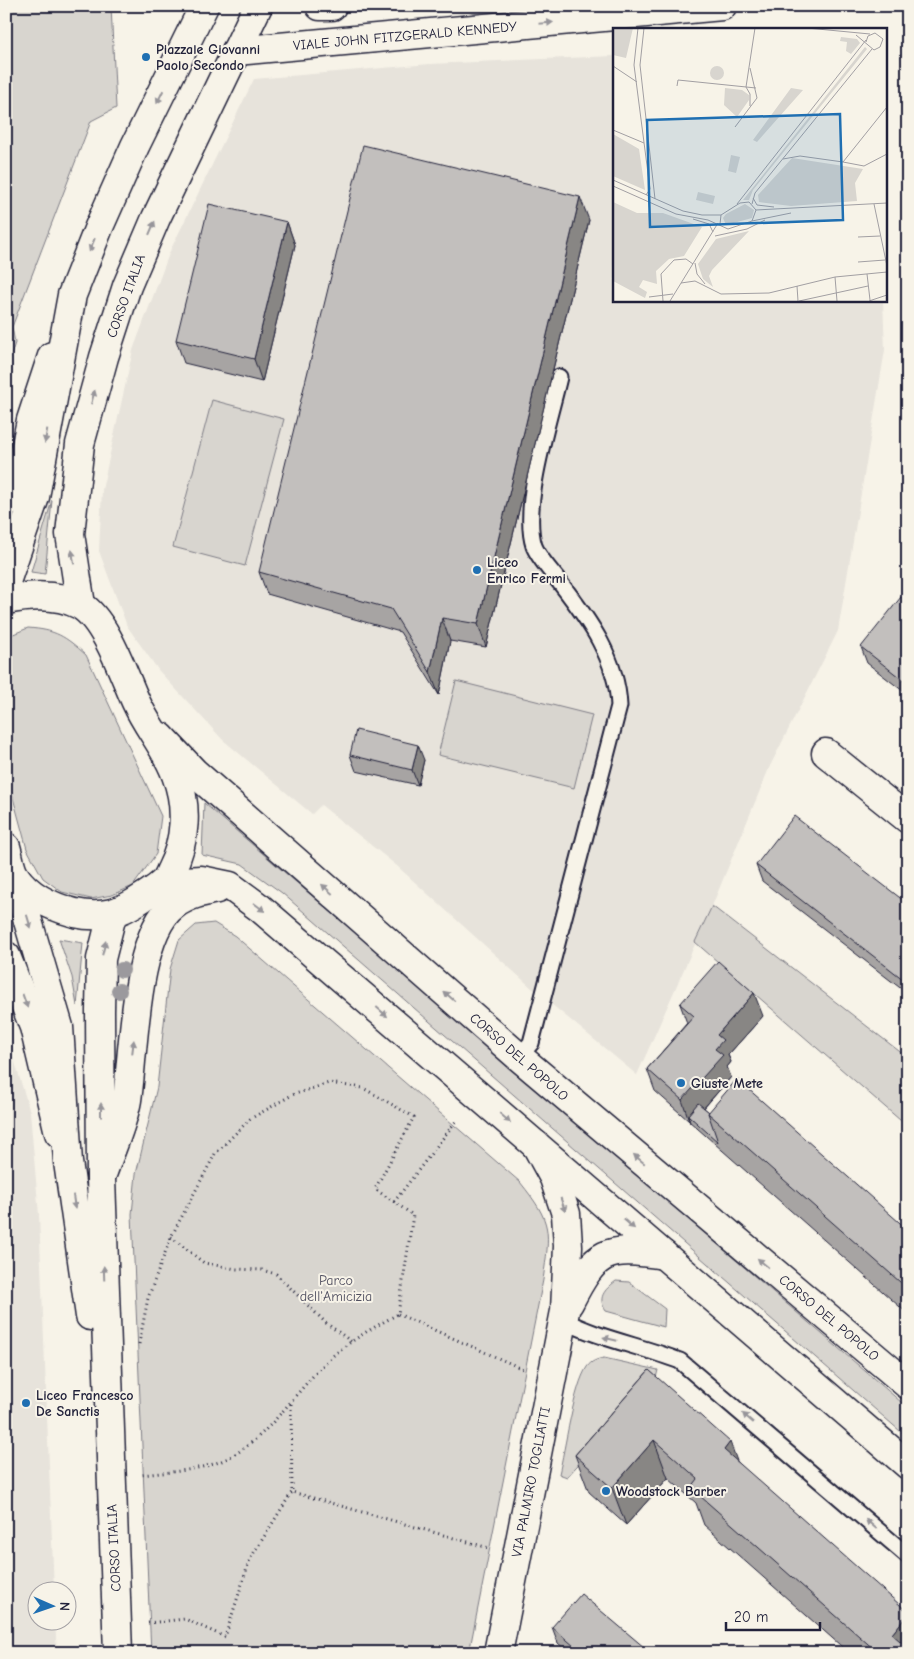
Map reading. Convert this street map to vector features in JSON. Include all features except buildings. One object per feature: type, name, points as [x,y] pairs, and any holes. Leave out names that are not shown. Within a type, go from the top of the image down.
[{"type":"street","points":[[6,502],[18,485],[31,420],[72,295],[99,227],[135,146],[204,6]]},
{"type":"street","name":"CORSO ITALIA","points":[[81,606],[70,534],[80,444],[104,357],[127,286],[152,227],[258,6]]},
{"type":"street","points":[[320,6],[332,6]]},
{"type":"street","name":"VIALE JOHN FITZGERALD KENNEDY","points":[[236,51],[722,6]]},
{"type":"street","points":[[15,876],[39,900],[60,909],[83,915],[112,915],[130,906],[165,882],[180,851],[183,804],[176,774],[142,716],[116,657],[98,623],[81,606],[58,598],[37,595],[6,582],[35,497],[72,295]]},
{"type":"street","points":[[6,600],[37,595]]},
{"type":"street","name":"CORSO DEL POPOLO","points":[[142,716],[194,772],[518,1058],[908,1384]]},
{"type":"street","points":[[826,753],[908,818]]},
{"type":"street","points":[[6,847],[59,1027],[68,1162],[109,1444]]},
{"type":"street","points":[[165,882],[202,880],[230,886],[260,908],[908,1464]]},
{"type":"street","points":[[101,1179],[126,1103],[142,975],[147,950],[157,926],[173,905],[195,893],[230,886]]},
{"type":"street","points":[[109,1444],[101,1179],[101,959],[112,915]]},
{"type":"street","points":[[6,956],[34,1027],[54,1117],[68,1162]]},
{"type":"street","points":[[536,1145],[554,1178],[566,1214],[568,1246],[564,1316]]},
{"type":"street","points":[[564,1316],[585,1272],[599,1258],[615,1252],[635,1250],[664,1255]]},
{"type":"street","name":"VIA PALMIRO TOGLIATTI","points":[[498,1653],[564,1316]]},
{"type":"street","name":"CORSO ITALIA","points":[[109,1444],[118,1653]]},
{"type":"lane","points":[[518,1058],[531,1043],[619,706],[618,685],[605,652],[588,621],[535,548],[530,523],[535,483],[558,377]]},
{"type":"lane","points":[[564,1316],[589,1334],[642,1346],[680,1361],[908,1556]]},
{"type":"path","points":[[138,1351],[148,1298],[171,1237],[215,1154],[250,1119],[292,1095],[329,1083],[363,1088],[414,1117],[375,1189],[413,1215],[398,1314]]},
{"type":"path","points":[[394,1202],[456,1121]]},
{"type":"path","points":[[171,1237],[204,1263],[236,1269],[262,1270],[276,1274],[326,1323],[352,1342]]},
{"type":"path","points":[[139,1476],[192,1470],[224,1459],[260,1435],[292,1403],[333,1356],[366,1331],[398,1314]]},
{"type":"path","points":[[398,1314],[530,1373]]},
{"type":"path","points":[[147,1623],[184,1619],[225,1637],[250,1558],[292,1492],[292,1403]]},
{"type":"path","points":[[292,1492],[492,1549]]},
{"type":"shaded area","name":"Liceo Enrico Fermi","points":[[613,56],[613,301],[883,301],[885,350],[838,631],[770,766],[712,906],[637,1075],[533,989],[397,866],[321,805],[312,814],[223,740],[159,671],[127,626],[99,551],[102,490],[133,350],[170,251],[254,79],[430,64]]},
{"type":"shaded area","name":"Liceo Francesco De Sanctis","points":[[6,1033],[30,1112],[39,1215],[54,1582],[28,1582],[28,1632],[56,1632],[57,1653],[6,1653]]},
{"type":"green space","points":[[6,6],[111,6],[116,108],[91,121],[12,327],[15,343],[6,370]]},
{"type":"green space","points":[[212,400],[284,419],[245,566],[173,547]]},
{"type":"green space","points":[[52,500],[45,574],[31,572]]},
{"type":"green space","points":[[28,628],[46,630],[60,635],[86,655],[161,816],[156,854],[133,886],[112,895],[91,899],[62,892],[43,878],[27,849],[6,772],[6,637]]},
{"type":"green space","points":[[456,681],[592,715],[574,788],[438,755]]},
{"type":"green space","points":[[204,803],[908,1408],[908,1438],[282,893],[242,864],[202,855]]},
{"type":"green space","points":[[712,906],[908,1058],[908,1127],[695,942]]},
{"type":"green space","name":"Parco dell'Amicizia","points":[[214,923],[235,936],[520,1182],[544,1218],[548,1238],[543,1280],[469,1653],[151,1653],[132,1214],[136,1174],[157,1087],[170,969],[179,940],[196,925]]},
{"type":"green space","points":[[59,939],[83,943],[77,1006],[72,977]]},
{"type":"green space","points":[[616,1281],[629,1282],[665,1309],[664,1327],[606,1311],[602,1302],[603,1294]]},
{"type":"green space","points":[[604,1358],[658,1370],[656,1378],[567,1477],[559,1474],[578,1388],[587,1367],[595,1361]]},
{"type":"place","name":"Piazzale Giovanni Paolo Secondo","points":[[146,57]]},
{"type":"place","name":"Liceo Enrico Fermi","points":[[477,570]]},
{"type":"place","name":"Giuste Mete","points":[[681,1083]]},
{"type":"place","name":"Liceo Francesco De Sanctis","points":[[26,1403]]},
{"type":"place","name":"Woodstock Barber","points":[[606,1491]]}]
